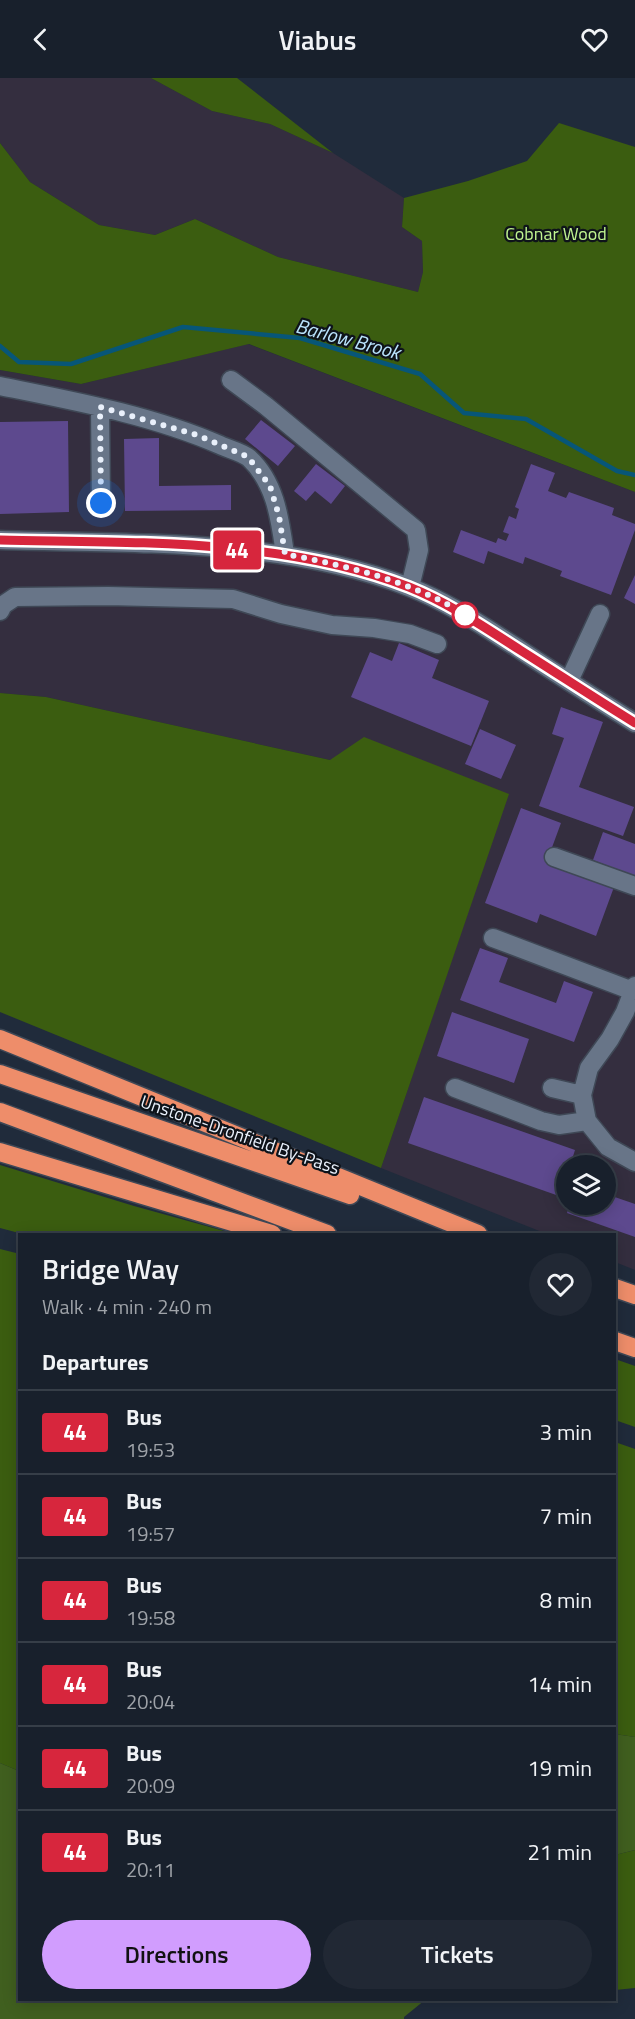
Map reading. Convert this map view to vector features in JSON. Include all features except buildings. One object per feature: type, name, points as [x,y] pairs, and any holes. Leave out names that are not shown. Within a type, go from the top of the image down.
[{"type":"highway","points":[[0,1039],[476,1233]]},
{"type":"highway","name":"Unstone-Dronfield By-Pass","points":[[0,1074],[464,1233]]},
{"type":"highway","points":[[0,1112],[324,1233]]},
{"type":"highway","points":[[0,1152],[269,1233]]},
{"type":"highway","points":[[616,1288],[635,1295]]},
{"type":"highway","points":[[616,1341],[635,1348]]},
{"type":"street","points":[[231,380],[266,405],[416,530],[418,550],[410,587]]},
{"type":"street","points":[[0,386],[100,407],[197,435],[248,457],[270,486],[279,516],[285,554]]},
{"type":"street","points":[[100,407],[101,503]]},
{"type":"street","points":[[0,540],[172,545],[285,554],[352,567],[410,587],[453,607],[635,723]]},
{"type":"street","points":[[0,611],[3,605],[15,597],[108,596],[233,599],[281,614],[332,625],[374,628],[410,634],[437,644]]},
{"type":"street","points":[[569,681],[600,614]]},
{"type":"street","points":[[554,857],[635,886]]},
{"type":"street","points":[[493,938],[634,989],[626,1012],[589,1068],[582,1095],[587,1121],[608,1147],[635,1162]]},
{"type":"street","points":[[455,1088],[559,1125],[587,1121]]},
{"type":"street","points":[[552,1088],[582,1095]]},
{"type":"shaded area","points":[[0,78],[151,78],[212,111],[270,124],[333,153],[404,198],[402,227],[422,241],[423,272],[418,292],[278,257],[195,219],[155,235],[99,225],[30,182],[0,143]]},
{"type":"shaded area","points":[[248,344],[635,492],[635,1270],[616,1262],[616,1233],[544,1233],[381,1168],[508,794],[330,760],[46,697],[0,693],[0,370],[81,384]]},
{"type":"green space","points":[[151,78],[237,78],[333,153],[270,124],[212,111]]},
{"type":"green space","name":"Cobnar Wood","points":[[559,123],[635,147],[635,492],[249,344],[81,384],[0,370],[0,143],[30,182],[99,225],[155,235],[195,219],[278,257],[418,292],[423,272],[422,241],[402,227],[404,198],[468,181],[527,161]]},
{"type":"green space","points":[[0,693],[46,697],[330,760],[364,737],[509,794],[381,1168],[0,1012]]},
{"type":"green space","points":[[0,1165],[231,1233],[19,1233],[0,1228]]},
{"type":"green space","points":[[0,1249],[18,1254],[18,1771],[0,1763]]},
{"type":"green space","points":[[616,1359],[635,1366],[635,1427],[616,1420]]},
{"type":"green space","points":[[616,1442],[635,1449],[635,1737],[616,1734]]},
{"type":"green space","points":[[616,1734],[635,1737],[635,1850],[616,1855]]},
{"type":"green space","points":[[0,1763],[18,1771],[18,2001],[424,2001],[404,2019],[0,2019]]},
{"type":"green space","points":[[635,1850],[635,1988],[616,1990],[616,1855]]},
{"type":"waterway","name":"Barlow Brook","points":[[0,346],[19,362],[71,364],[183,327],[300,338],[420,374],[464,413],[526,419],[617,471],[635,475]]},
{"type":"bus line","name":"44","points":[[0,540],[172,545],[285,554],[352,567],[410,587],[453,607],[635,723]]},
{"type":"route","points":[[101,503],[100,407],[197,435],[248,457],[270,486],[279,516],[285,554],[352,567],[410,587],[471,618],[465,615]]}]
